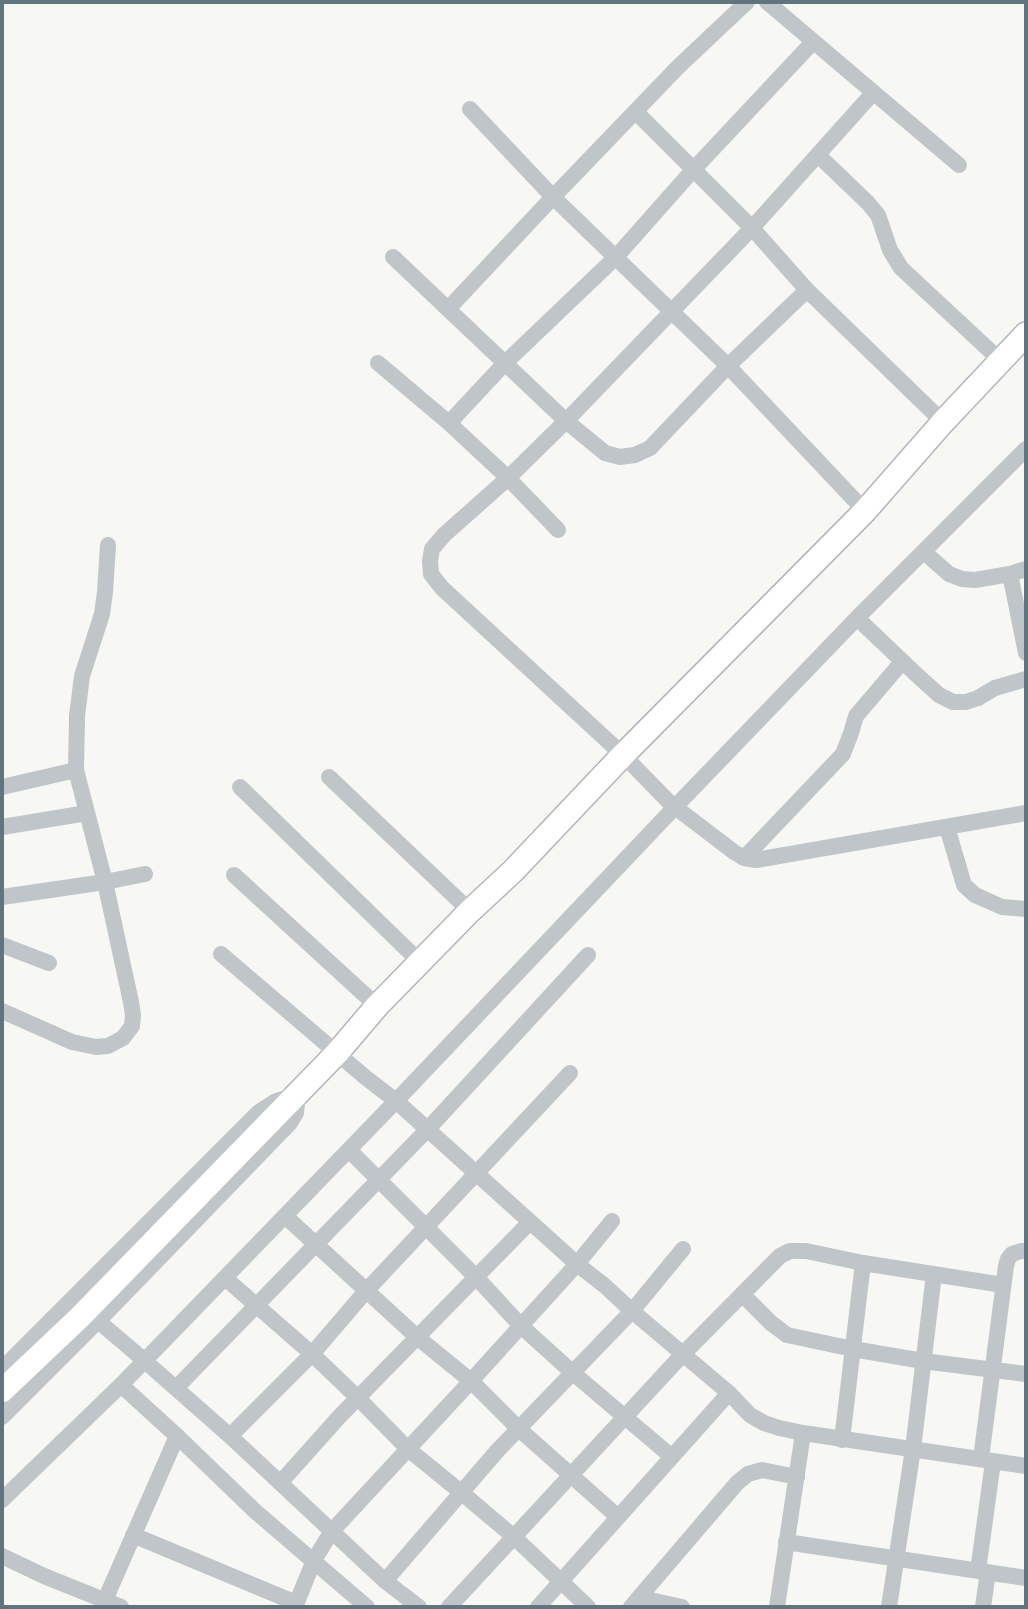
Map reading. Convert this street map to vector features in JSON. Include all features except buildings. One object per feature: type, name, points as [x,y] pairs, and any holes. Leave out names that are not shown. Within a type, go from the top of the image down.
[{"type":"street","points":[[448,309],[694,51],[747,2]]},
{"type":"street","points":[[767,2],[959,166]]},
{"type":"street","points":[[449,423],[505,363],[616,257],[813,41]]},
{"type":"street","points":[[873,93],[752,228],[566,421],[444,535],[432,550],[429,561],[431,574],[442,588],[623,755],[653,787],[744,858],[757,860],[1026,813]]},
{"type":"street","points":[[470,109],[553,197],[728,366],[865,511]]},
{"type":"street","points":[[636,112],[752,228],[807,290],[943,422]]},
{"type":"street","points":[[818,155],[878,215],[890,250],[901,268],[1001,360]]},
{"type":"street","points":[[393,257],[566,421],[605,453],[620,457],[635,455],[650,448],[728,366],[807,290]]},
{"type":"street","points":[[2,1391],[89,1307],[298,1094],[337,1054],[377,1006],[865,511],[943,422],[1026,334]]},
{"type":"street","points":[[378,363],[449,423],[558,530]]},
{"type":"street","points":[[2,1500],[121,1385],[141,1358],[225,1278],[349,1150],[393,1099],[673,805],[1026,449]]},
{"type":"street","points":[[2,1011],[72,1042],[96,1047],[108,1046],[123,1038],[132,1026],[131,1002],[105,882],[76,770],[77,716],[82,676],[102,614],[108,545]]},
{"type":"street","points":[[924,552],[949,574],[962,579],[975,580],[1018,572],[1026,653]]},
{"type":"street","points":[[858,618],[939,695],[953,702],[966,702],[995,688],[1026,679]]},
{"type":"street","points":[[744,858],[843,754],[856,716],[902,662]]},
{"type":"street","points":[[2,787],[76,770]]},
{"type":"street","points":[[329,777],[470,911]]},
{"type":"street","points":[[240,788],[421,963]]},
{"type":"street","points":[[2,827],[88,813]]},
{"type":"street","points":[[947,827],[964,885],[975,895],[1002,907],[1026,909]]},
{"type":"street","points":[[2,897],[105,882],[145,873]]},
{"type":"street","points":[[234,875],[377,1006]]},
{"type":"street","points":[[2,945],[49,962]]},
{"type":"street","points":[[221,954],[393,1099],[577,1265],[729,1393],[750,1415],[764,1423],[803,1433],[1026,1466]]},
{"type":"street","points":[[176,1388],[427,1130],[588,955]]},
{"type":"street","points":[[229,1436],[312,1354],[366,1291],[570,1073]]},
{"type":"street","points":[[2,1417],[290,1123],[296,1114],[298,1094]]},
{"type":"street","points":[[2,1369],[259,1112],[276,1101],[298,1094]]},
{"type":"street","points":[[349,1150],[521,1326],[672,1457]]},
{"type":"street","points":[[285,1216],[417,1337],[471,1381],[519,1429],[618,1517]]},
{"type":"street","points":[[133,1535],[295,1605],[316,1556],[330,1534],[577,1265],[612,1221]]},
{"type":"street","points":[[280,1483],[358,1398],[530,1222]]},
{"type":"street","points":[[385,1581],[498,1450],[632,1311],[683,1249]]},
{"type":"street","points":[[449,1607],[683,1354],[780,1256],[790,1251],[806,1251],[863,1263],[1003,1285]]},
{"type":"street","points":[[983,1607],[987,1460],[1003,1285],[1008,1259],[1012,1254],[1026,1251]]},
{"type":"street","points":[[842,1440],[863,1263]]},
{"type":"street","points":[[889,1607],[934,1274]]},
{"type":"street","points":[[225,1278],[312,1354],[408,1449],[514,1537],[588,1607]]},
{"type":"street","points":[[742,1294],[787,1335],[923,1361],[1026,1374]]},
{"type":"street","points":[[98,1321],[229,1436],[330,1534],[419,1607]]},
{"type":"street","points":[[121,1385],[256,1512],[316,1556],[367,1607]]},
{"type":"street","points":[[538,1607],[729,1393]]},
{"type":"street","points":[[777,1607],[803,1433]]},
{"type":"street","points":[[103,1604],[177,1436]]},
{"type":"street","points":[[636,1602],[737,1483],[748,1474],[762,1471],[797,1477]]},
{"type":"street","points":[[786,1542],[1026,1578]]},
{"type":"street","points":[[2,1556],[103,1604],[121,1607]]},
{"type":"street","points":[[636,1602],[682,1607]]}]
